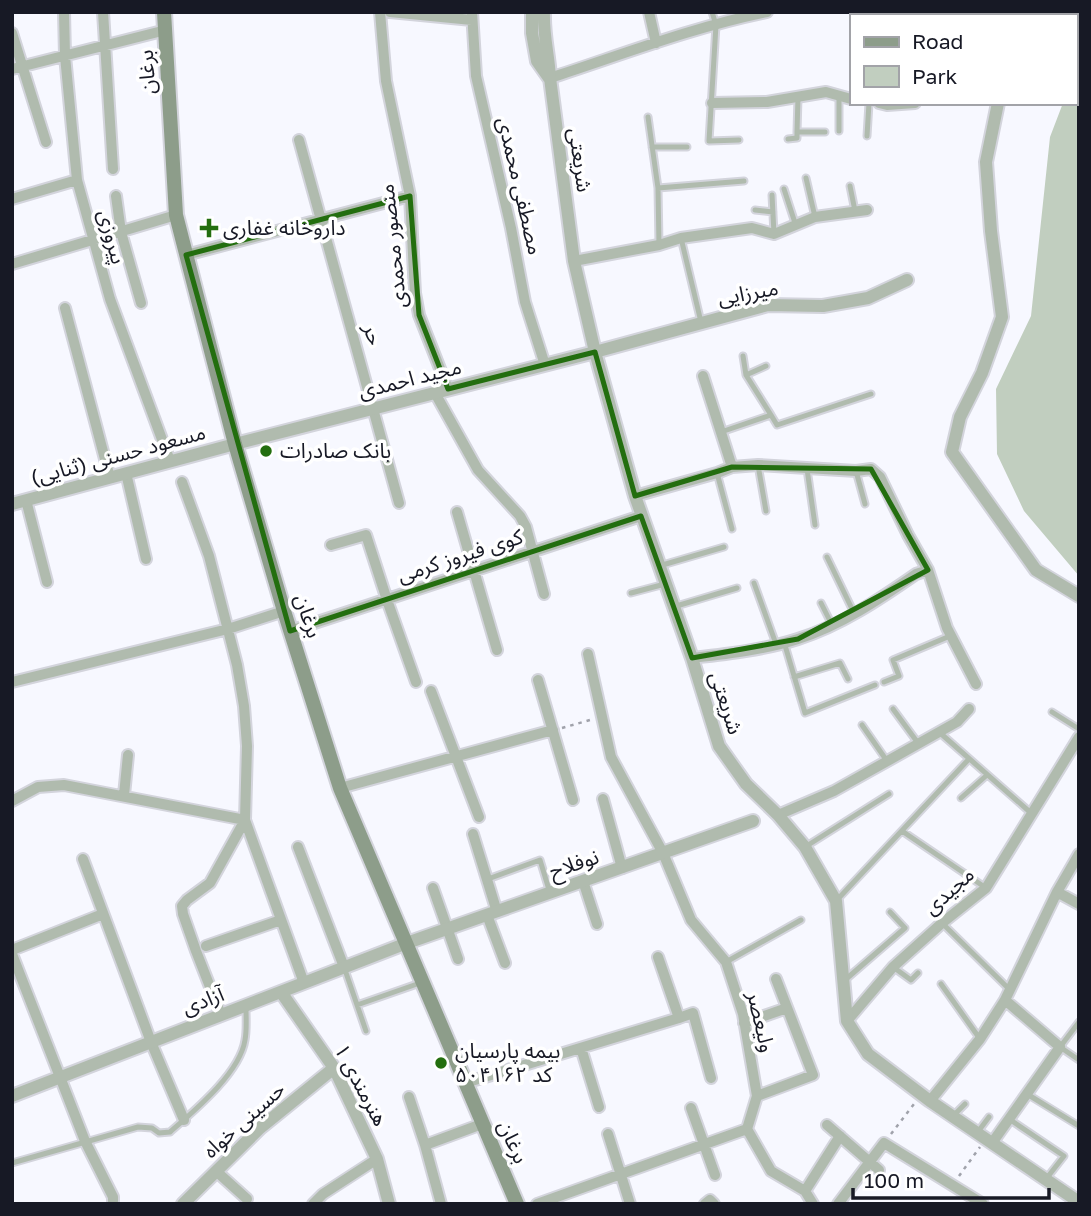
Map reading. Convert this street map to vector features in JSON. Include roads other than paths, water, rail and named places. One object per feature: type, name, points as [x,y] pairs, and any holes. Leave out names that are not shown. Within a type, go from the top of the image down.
[{"type":"main road","name":"برغان","points":[[164,12],[176,215],[234,444],[340,788],[517,1204]]},
{"type":"street","name":"پیروزی","points":[[64,12],[65,56],[77,180],[110,299],[170,461]]},
{"type":"street","points":[[103,12],[113,169]]},
{"type":"street","name":"منصور محمدی","points":[[380,12],[386,81],[410,195],[415,293],[419,315],[441,391],[478,470],[520,516],[526,527],[544,594]]},
{"type":"street","points":[[390,12],[472,16]]},
{"type":"street","name":"شریعتی","points":[[532,12],[532,33],[537,61],[550,78]]},
{"type":"street","name":"شریعتی","points":[[544,12],[544,32],[574,261],[594,352],[641,516],[692,658],[719,747],[746,784],[778,814],[805,847],[836,901],[847,1021],[867,1054],[926,1098],[1079,1202]]},
{"type":"street","points":[[649,12],[656,43]]},
{"type":"street","points":[[550,78],[745,14],[767,12]]},
{"type":"street","name":"مصطفی محمدی","points":[[472,16],[476,76],[525,302],[545,365]]},
{"type":"street","points":[[18,68],[166,30]]},
{"type":"street","points":[[12,33],[18,68],[46,142]]},
{"type":"street","points":[[712,103],[767,102],[826,92],[850,99]]},
{"type":"street","points":[[998,105],[986,162],[991,231],[1002,317],[982,373],[960,417],[952,453],[1036,570],[1079,596]]},
{"type":"street","name":"حر","points":[[299,140],[399,503]]},
{"type":"street","points":[[12,199],[77,180]]},
{"type":"street","points":[[186,255],[410,195]]},
{"type":"street","points":[[117,196],[121,232],[141,303]]},
{"type":"street","points":[[574,261],[659,245],[681,238],[752,228],[774,234],[816,216],[861,211]]},
{"type":"street","points":[[12,264],[176,215]]},
{"type":"street","name":"میرزایی","points":[[594,352],[768,305],[823,306],[868,298],[907,280]]},
{"type":"street","points":[[65,307],[110,478]]},
{"type":"street","name":"مجید احمدی","points":[[234,444],[594,352]]},
{"type":"street","points":[[703,376],[732,467]]},
{"type":"street","name":"مسعود حسنی (ثنایی)","points":[[12,504],[234,444]]},
{"type":"street","points":[[635,496],[732,467],[758,465],[856,471],[871,469],[880,477],[928,570],[947,628],[976,684]]},
{"type":"street","points":[[126,474],[146,559]]},
{"type":"street","points":[[183,482],[209,556],[237,665],[247,746],[245,820],[304,983]]},
{"type":"street","points":[[26,500],[47,582]]},
{"type":"street","points":[[457,512],[497,650]]},
{"type":"street","name":"کوی فیروز کرمی","points":[[290,631],[641,516]]},
{"type":"street","points":[[331,545],[366,535],[416,682]]},
{"type":"street","points":[[692,658],[798,639],[832,625],[916,574],[928,570]]},
{"type":"street","points":[[12,682],[228,629],[284,611]]},
{"type":"street","name":"ولیعصر","points":[[588,654],[611,757],[663,853],[691,920],[726,962],[744,1023],[757,1096],[747,1129]]},
{"type":"street","points":[[538,680],[573,800]]},
{"type":"street","points":[[431,691],[479,817]]},
{"type":"street","points":[[778,814],[834,791],[957,722],[969,709]]},
{"type":"street","points":[[340,788],[552,730]]},
{"type":"street","name":"مجیدی","points":[[847,1021],[893,967],[986,888],[1077,744]]},
{"type":"street","points":[[124,795],[128,755]]},
{"type":"street","points":[[12,801],[38,788],[64,785],[245,820]]},
{"type":"street","points":[[603,799],[622,868]]},
{"type":"street","points":[[222,1015],[196,951],[182,905],[210,883],[245,820]]},
{"type":"street","name":"نوفلاح","points":[[407,943],[753,821]]},
{"type":"street","points":[[473,834],[488,879],[492,913],[505,963]]},
{"type":"street","points":[[298,847],[344,967]]},
{"type":"street","points":[[926,1098],[980,1039],[1008,995],[1057,892],[1079,854]]},
{"type":"street","points":[[83,859],[151,1042],[184,1120]]},
{"type":"street","points":[[583,881],[597,924]]},
{"type":"street","points":[[433,888],[458,959]]},
{"type":"street","points":[[1057,892],[1079,904]]},
{"type":"street","points":[[103,914],[12,952],[85,1141],[113,1197],[112,1203]]},
{"type":"street","points":[[206,946],[281,920]]},
{"type":"street","name":"آزادی","points":[[12,1096],[407,943]]},
{"type":"street","points":[[658,957],[678,1018]]},
{"type":"street","points":[[757,1096],[813,1075],[776,979]]},
{"type":"street","name":"هنرمندی ۱","points":[[281,992],[334,1068],[377,1159],[389,1204]]},
{"type":"street","points":[[985,1138],[1009,1119],[1060,1047],[1008,995]]},
{"type":"street","points":[[744,1023],[787,1008]]},
{"type":"street","points":[[465,1083],[693,1013],[711,1078]]},
{"type":"street","points":[[581,1048],[599,1107]]},
{"type":"street","name":"حسینی خواه","points":[[183,1204],[260,1128],[334,1068]]},
{"type":"street","points":[[409,1097],[441,1204]]},
{"type":"street","points":[[691,1108],[715,1175]]},
{"type":"street","points":[[425,1145],[482,1124]]},
{"type":"street","points":[[827,1125],[879,1170]]},
{"type":"street","points":[[537,1204],[747,1129],[771,1171],[804,1191],[812,1203]]},
{"type":"street","points":[[608,1134],[630,1204]]},
{"type":"street","points":[[804,1191],[840,1136]]},
{"type":"street","points":[[838,1204],[884,1143],[983,1204]]},
{"type":"street","points":[[313,1204],[323,1194],[377,1159]]},
{"type":"street","points":[[216,1171],[247,1199]]},
{"type":"street","points":[[705,1204],[710,1199],[714,1204]]},
{"type":"lane","points":[[712,12],[716,25],[709,141],[739,140]]},
{"type":"lane","points":[[839,95],[839,131]]},
{"type":"lane","points":[[788,139],[797,138],[798,97]]},
{"type":"lane","points":[[867,136],[869,105]]},
{"type":"lane","points":[[648,117],[658,188],[659,245]]},
{"type":"lane","points":[[797,132],[825,132]]},
{"type":"lane","points":[[652,147],[687,147]]},
{"type":"lane","points":[[806,178],[816,216]]},
{"type":"lane","points":[[658,188],[744,181]]},
{"type":"lane","points":[[850,186],[861,211]]},
{"type":"lane","points":[[783,189],[796,226]]},
{"type":"lane","points":[[772,195],[774,234]]},
{"type":"lane","points":[[755,210],[773,212]]},
{"type":"lane","points":[[681,238],[701,322]]},
{"type":"lane","points":[[743,356],[746,375],[777,425],[871,394]]},
{"type":"lane","points":[[746,375],[766,366]]},
{"type":"lane","points":[[721,432],[771,415]]},
{"type":"lane","points":[[758,465],[766,511]]},
{"type":"lane","points":[[807,469],[815,525]]},
{"type":"lane","points":[[856,471],[865,504]]},
{"type":"lane","points":[[717,473],[732,529]]},
{"type":"lane","points":[[659,566],[724,547]]},
{"type":"lane","points":[[827,557],[854,613]]},
{"type":"lane","points":[[754,583],[794,677],[805,713],[875,685]]},
{"type":"lane","points":[[631,593],[666,584]]},
{"type":"lane","points":[[673,607],[737,588]]},
{"type":"lane","points":[[821,604],[832,625]]},
{"type":"lane","points":[[884,682],[899,676],[893,660],[951,636]]},
{"type":"lane","points":[[794,677],[840,663],[848,679]]},
{"type":"lane","points":[[893,709],[918,743]]},
{"type":"lane","points":[[1052,712],[1079,729]]},
{"type":"lane","points":[[862,726],[887,761]]},
{"type":"lane","points":[[939,732],[1031,813]]},
{"type":"lane","points":[[836,901],[969,759]]},
{"type":"lane","points":[[961,798],[987,775]]},
{"type":"lane","points":[[805,847],[889,794]]},
{"type":"lane","points":[[902,831],[986,888]]},
{"type":"lane","points":[[488,879],[540,860],[550,893]]},
{"type":"lane","points":[[842,982],[905,928],[890,912]]},
{"type":"lane","points":[[726,962],[801,920]]},
{"type":"lane","points":[[943,923],[1008,995]]},
{"type":"lane","points":[[344,967],[366,1031]]},
{"type":"lane","points":[[893,967],[911,980],[918,973]]},
{"type":"lane","points":[[357,1005],[422,982]]},
{"type":"lane","points":[[941,984],[980,1039]]},
{"type":"lane","points":[[12,1163],[144,1126],[159,1133],[170,1132],[227,1077],[242,1054],[246,1005]]},
{"type":"lane","points":[[1079,1021],[1060,1047],[1079,1060]]},
{"type":"lane","points":[[1027,1094],[1079,1126]]},
{"type":"lane","points":[[953,1116],[965,1104]]},
{"type":"lane","points":[[985,1138],[989,1117]]},
{"type":"lane","points":[[1009,1119],[1064,1156],[1046,1180]]},
{"type":"place","name":"داروخانه غفاری","points":[[209,228]]},
{"type":"place","name":"بانک صادرات","points":[[266,451]]},
{"type":"place","name":"بیمه پارسیان کد ۵۰۴۱۶۲","points":[[441,1063]]}]
